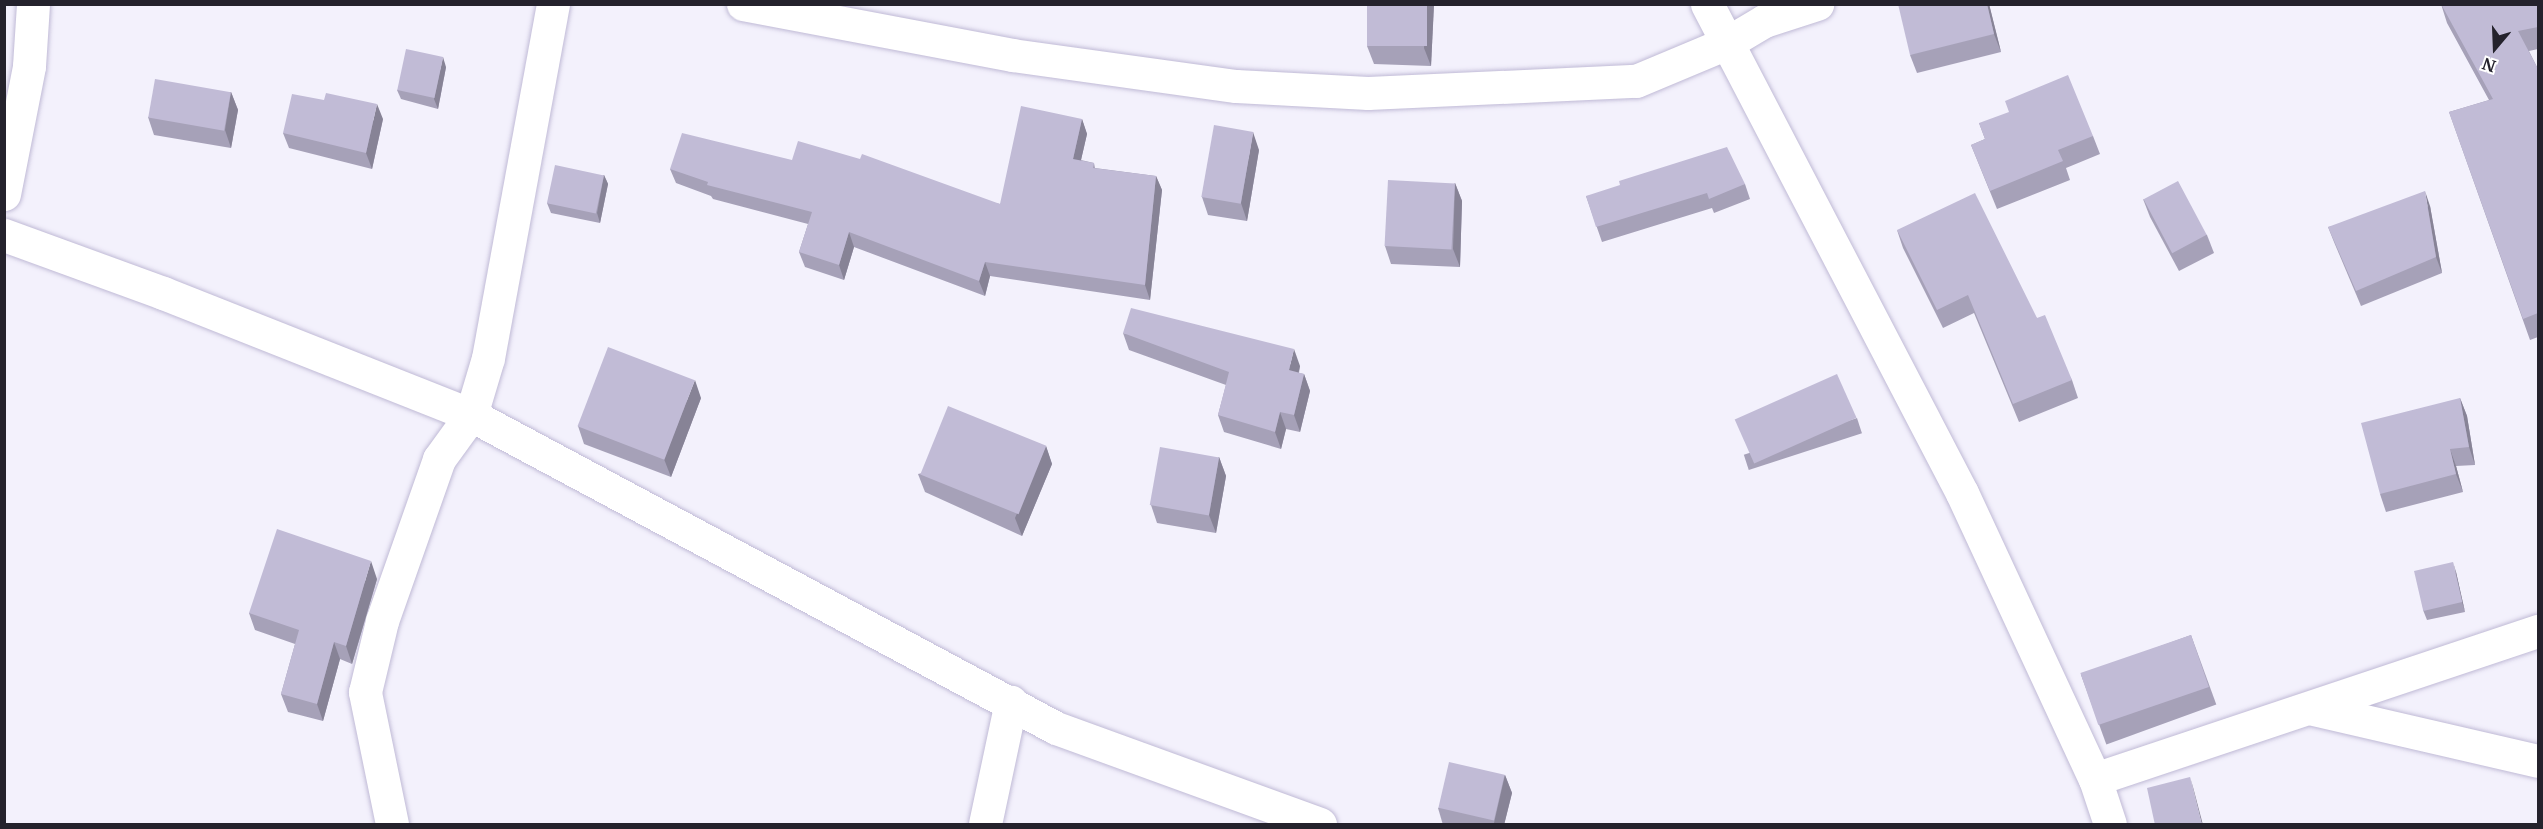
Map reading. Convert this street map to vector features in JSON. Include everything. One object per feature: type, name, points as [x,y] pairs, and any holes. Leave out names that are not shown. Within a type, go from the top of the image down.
[{"type":"street","points":[[4,194],[29,66],[33,4]]},
{"type":"street","points":[[392,825],[365,692],[382,621],[439,459],[471,415],[488,358],[554,4]]},
{"type":"street","points":[[743,4],[1012,55],[1236,86],[1368,93],[1636,81],[1727,43],[1764,21],[1817,4]]},
{"type":"street","points":[[1707,4],[1962,493],[2095,779],[2110,825]]},
{"type":"street","points":[[4,235],[163,292],[471,415],[1056,728],[1320,825]]},
{"type":"street","points":[[2095,779],[2313,709],[2538,631]]},
{"type":"street","points":[[985,825],[1011,702]]},
{"type":"street","points":[[2313,709],[2538,761]]},
{"type":"building","points":[[1367,4],[1427,4],[1427,46],[1367,46]]},
{"type":"building","points":[[1898,4],[1987,4],[1994,34],[1910,55]]},
{"type":"building","points":[[2441,4],[2538,4],[2538,27],[2518,31],[2538,69],[2538,313],[2523,319],[2449,112],[2493,99]]},
{"type":"building","points":[[406,49],[443,57],[434,98],[397,90]]},
{"type":"building","points":[[2068,75],[2093,136],[2058,150],[2063,161],[1990,191],[1971,145],[1985,139],[1979,123],[2009,112],[2005,101]]},
{"type":"building","points":[[155,79],[231,92],[224,131],[148,117]]},
{"type":"building","points":[[326,93],[377,104],[366,153],[283,133],[292,94],[324,100]]},
{"type":"building","points":[[1021,106],[1082,119],[1073,159],[1094,163],[1093,168],[1156,176],[1145,285],[985,262],[979,281],[849,232],[839,265],[799,252],[812,212],[707,185],[708,182],[670,169],[682,133],[792,160],[798,141],[860,159],[862,154],[1000,204]]},
{"type":"building","points":[[1214,125],[1253,132],[1241,204],[1201,197]]},
{"type":"building","points":[[1727,147],[1745,184],[1709,199],[1707,193],[1596,227],[1586,196],[1620,185],[1619,181]]},
{"type":"building","points":[[555,165],[604,175],[596,214],[547,203]]},
{"type":"building","points":[[1388,180],[1455,184],[1451,249],[1385,246]]},
{"type":"building","points":[[2178,181],[2207,235],[2172,253],[2144,199]]},
{"type":"building","points":[[2425,191],[2436,257],[2356,291],[2328,227]]},
{"type":"building","points":[[1975,193],[2037,318],[2045,315],[2072,380],[2013,404],[1968,295],[1937,310],[1897,230]]},
{"type":"building","points":[[1131,308],[1294,349],[1289,370],[1304,374],[1294,415],[1280,412],[1275,432],[1218,415],[1229,372],[1123,333]]},
{"type":"building","points":[[608,347],[695,380],[664,460],[578,426]]},
{"type":"building","points":[[1837,374],[1857,418],[1754,463],[1735,420]]},
{"type":"building","points":[[2460,398],[2469,447],[2450,449],[2456,474],[2380,494],[2361,423]]},
{"type":"building","points":[[948,406],[1046,446],[1019,514],[920,475]]},
{"type":"building","points":[[1160,447],[1219,457],[1209,516],[1150,505]]},
{"type":"building","points":[[277,529],[371,561],[346,646],[334,642],[317,704],[281,694],[299,630],[249,613]]},
{"type":"building","points":[[2453,562],[2462,602],[2423,611],[2414,571]]},
{"type":"building","points":[[2191,635],[2209,687],[2098,725],[2080,673]]},
{"type":"building","points":[[1449,762],[1505,775],[1494,821],[1438,808]]},
{"type":"building","points":[[2190,777],[2202,825],[2155,825],[2147,788]]}]
